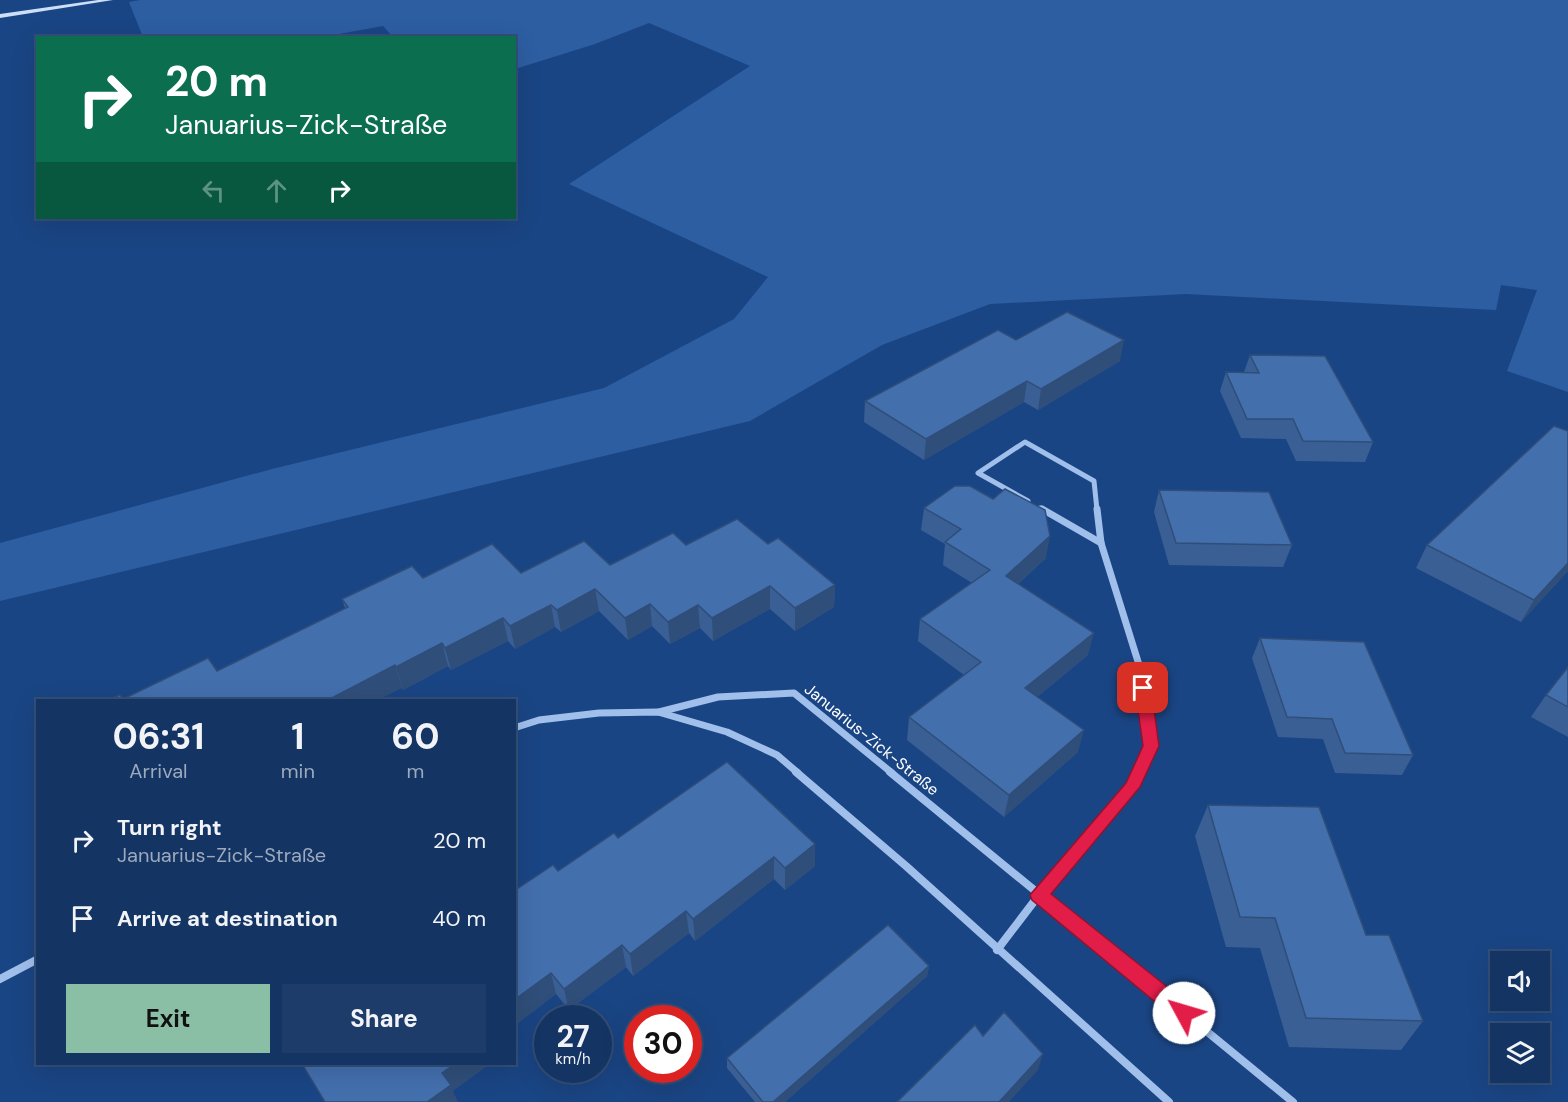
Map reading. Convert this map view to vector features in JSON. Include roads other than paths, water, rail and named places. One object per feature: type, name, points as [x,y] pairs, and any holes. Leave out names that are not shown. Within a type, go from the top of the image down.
[{"type":"main road","points":[[0,16],[110,0]]},
{"type":"street","points":[[997,950],[1039,895],[1132,787],[1151,746],[1140,668],[1101,543],[1094,481],[1024,442],[978,473],[1101,543]]},
{"type":"street","name":"Januarius-Zick-Straße","points":[[516,727],[539,720],[599,712],[658,712],[718,697],[794,693],[1293,1102]]},
{"type":"street","name":"Januarius-Zick-Straße","points":[[658,712],[727,732],[777,755],[906,866],[1169,1102]]},
{"type":"street","points":[[0,979],[36,960]]}]
